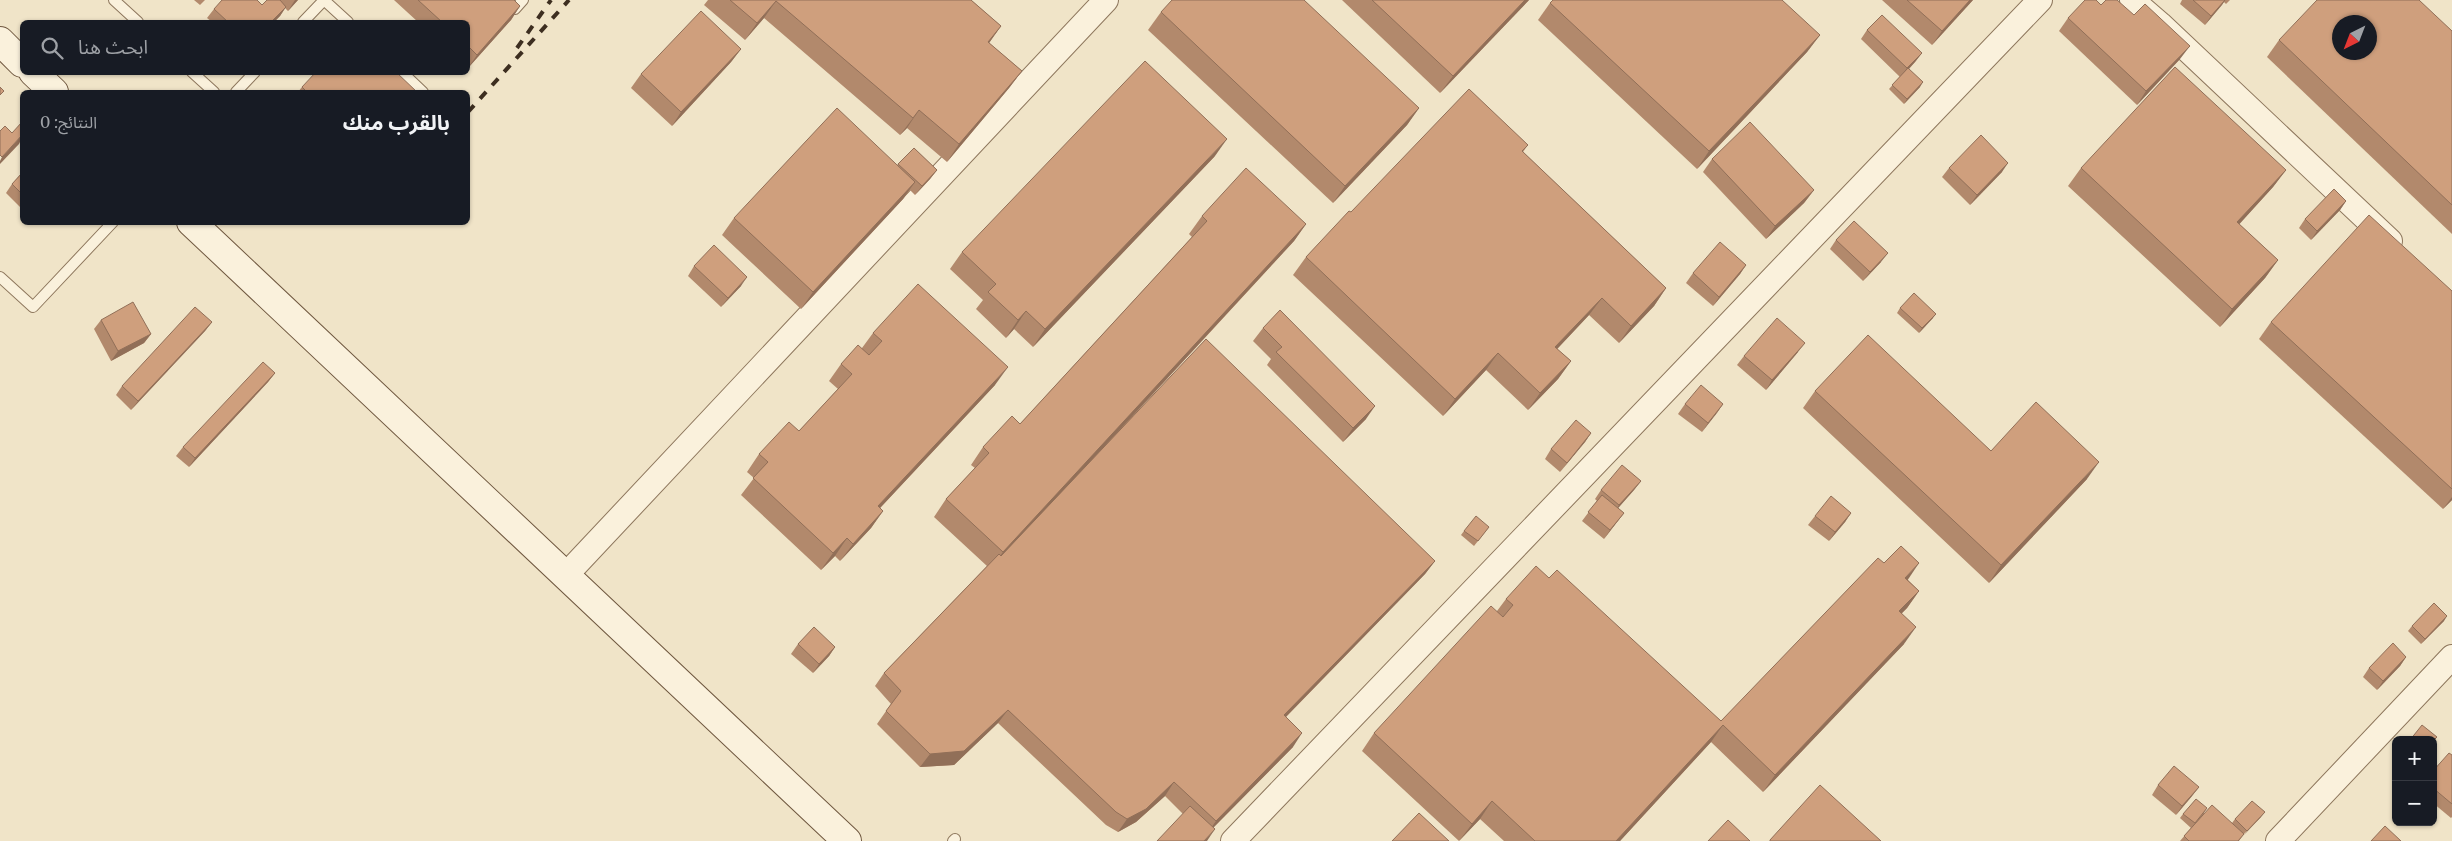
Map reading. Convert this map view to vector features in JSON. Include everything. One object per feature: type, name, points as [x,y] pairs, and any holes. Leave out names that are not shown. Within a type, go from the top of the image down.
[{"type":"main road","points":[[0,42],[20,61]]},
{"type":"main road","points":[[36,75],[52,90]]},
{"type":"main road","points":[[194,225],[847,841]]},
{"type":"street","points":[[565,576],[1106,0]]},
{"type":"street","points":[[1233,841],[2040,0]]},
{"type":"street","points":[[2132,0],[2160,24],[2409,259]]},
{"type":"street","points":[[2278,841],[2452,657]]},
{"type":"lane","points":[[114,0],[136,20]]},
{"type":"lane","points":[[305,20],[324,0],[346,20]]},
{"type":"lane","points":[[515,9],[523,0]]},
{"type":"lane","points":[[195,75],[212,90]]},
{"type":"lane","points":[[238,90],[252,75]]},
{"type":"lane","points":[[405,75],[421,90]]},
{"type":"lane","points":[[0,277],[33,308],[110,225]]},
{"type":"building","points":[[222,0],[257,0],[262,5],[267,0],[280,0],[286,7],[273,20],[226,20],[214,9]]},
{"type":"building","points":[[418,0],[514,0],[520,6],[477,55],[470,48],[470,20],[440,20]]},
{"type":"building","points":[[730,0],[971,0],[1001,26],[988,42],[1022,71],[959,144],[919,110],[913,118],[776,1],[757,23]]},
{"type":"building","points":[[1172,0],[1304,0],[1419,108],[1345,186],[1161,12]]},
{"type":"building","points":[[1372,0],[1525,0],[1453,76]]},
{"type":"building","points":[[1553,0],[1782,0],[1820,35],[1709,151],[1550,3]]},
{"type":"building","points":[[1907,0],[1970,0],[1942,31]]},
{"type":"building","points":[[2085,0],[2096,0],[2101,5],[2106,0],[2117,0],[2134,15],[2145,4],[2190,46],[2146,91],[2068,18]]},
{"type":"building","points":[[2193,0],[2225,0],[2211,16]]},
{"type":"building","points":[[2317,0],[2419,0],[2452,31],[2452,205],[2279,40]]},
{"type":"building","points":[[701,11],[741,49],[681,112],[641,74]]},
{"type":"building","points":[[1882,15],[1922,53],[1907,68],[1867,30]]},
{"type":"building","points":[[1145,61],[1227,139],[1045,329],[1026,311],[1018,320],[988,292],[996,284],[962,252]]},
{"type":"building","points":[[2175,67],[2286,170],[2237,222],[2278,260],[2232,309],[2081,168]]},
{"type":"building","points":[[1908,68],[1923,82],[1907,99],[1892,85]]},
{"type":"building","points":[[313,75],[399,75],[415,90],[305,90],[302,87]]},
{"type":"building","points":[[0,87],[4,91],[0,95]]},
{"type":"building","points":[[1469,89],[1528,145],[1522,151],[1666,288],[1631,326],[1602,298],[1555,347],[1571,361],[1540,393],[1498,353],[1455,399],[1306,257]]},
{"type":"building","points":[[837,108],[915,182],[813,292],[734,218]]},
{"type":"building","points":[[1750,122],[1814,190],[1775,226],[1712,159]]},
{"type":"building","points":[[20,124],[20,137],[2,157],[0,155],[0,131],[5,126],[12,133]]},
{"type":"building","points":[[1981,135],[2008,163],[1977,195],[1949,168]]},
{"type":"building","points":[[914,148],[937,170],[922,186],[898,164]]},
{"type":"building","points":[[1246,168],[1306,224],[1003,552],[946,499],[989,453],[983,447],[1012,416],[1020,424],[1207,221],[1202,216]]},
{"type":"building","points":[[20,175],[20,192],[12,184]]},
{"type":"building","points":[[2334,189],[2346,201],[2317,231],[2305,219]]},
{"type":"building","points":[[2369,215],[2452,291],[2452,489],[2271,322]]},
{"type":"building","points":[[1854,221],[1888,253],[1870,272],[1836,240]]},
{"type":"building","points":[[1720,242],[1746,265],[1719,297],[1693,273]]},
{"type":"building","points":[[714,245],[747,277],[728,298],[694,266]]},
{"type":"building","points":[[918,284],[1008,367],[878,506],[883,511],[853,544],[847,538],[833,553],[753,478],[768,462],[759,454],[789,422],[799,431],[852,374],[841,364],[858,345],[869,355],[882,341],[873,333]]},
{"type":"building","points":[[1914,293],[1936,314],[1922,328],[1900,308]]},
{"type":"building","points":[[133,302],[151,334],[118,351],[101,320]]},
{"type":"building","points":[[195,307],[212,322],[138,401],[122,386]]},
{"type":"building","points":[[1280,310],[1375,406],[1353,428],[1276,352],[1282,347],[1263,328]]},
{"type":"building","points":[[1777,318],[1805,343],[1772,380],[1744,356]]},
{"type":"building","points":[[1868,335],[1991,451],[2036,402],[2099,462],[2001,565],[1815,391]]},
{"type":"building","points":[[1206,339],[1435,561],[1284,715],[1302,733],[1216,821],[1174,782],[1146,809],[1127,819],[1116,812],[1008,710],[964,751],[930,754],[886,711],[901,691],[884,673],[999,554],[1001,556]]},
{"type":"building","points":[[263,362],[275,373],[195,458],[183,447]]},
{"type":"building","points":[[1701,385],[1723,404],[1708,423],[1685,404]]},
{"type":"building","points":[[1576,420],[1591,433],[1567,463],[1551,449]]},
{"type":"building","points":[[1622,465],[1641,481],[1619,505],[1601,490]]},
{"type":"building","points":[[1602,495],[1624,513],[1610,530],[1588,512]]},
{"type":"building","points":[[1831,496],[1851,513],[1835,532],[1815,516]]},
{"type":"building","points":[[1476,516],[1489,527],[1478,541],[1464,531]]},
{"type":"building","points":[[1901,546],[1919,563],[1905,578],[1919,591],[1899,611],[1916,627],[1775,775],[1723,725],[1616,841],[1535,841],[1492,801],[1472,824],[1374,733],[1491,606],[1503,617],[1513,605],[1506,599],[1536,566],[1549,578],[1557,570],[1721,721],[1878,558],[1884,563]]},
{"type":"building","points":[[2434,603],[2447,616],[2425,639],[2412,626]]},
{"type":"building","points":[[814,627],[835,647],[819,664],[798,644]]},
{"type":"building","points":[[2393,643],[2406,657],[2383,681],[2369,668]]},
{"type":"building","points":[[2422,725],[2436,736],[2413,736]]},
{"type":"building","points":[[2449,753],[2452,755],[2452,804],[2437,791],[2437,766]]},
{"type":"building","points":[[2174,766],[2199,787],[2182,806],[2158,785]]},
{"type":"building","points":[[1820,785],[1881,841],[1770,841]]},
{"type":"building","points":[[2196,799],[2207,808],[2195,823],[2183,814]]},
{"type":"building","points":[[2252,801],[2265,812],[2247,831],[2235,819]]},
{"type":"building","points":[[2212,805],[2244,834],[2238,841],[2189,841],[2184,836]]},
{"type":"building","points":[[1190,806],[1215,829],[1204,841],[1157,841]]},
{"type":"building","points":[[1419,813],[1449,841],[1392,841]]},
{"type":"building","points":[[1728,820],[1750,841],[1708,841]]},
{"type":"building","points":[[2385,826],[2401,841],[2371,841]]},
{"type":"railway","points":[[517,48],[551,0]]},
{"type":"railway","points":[[470,110],[569,0]]}]
